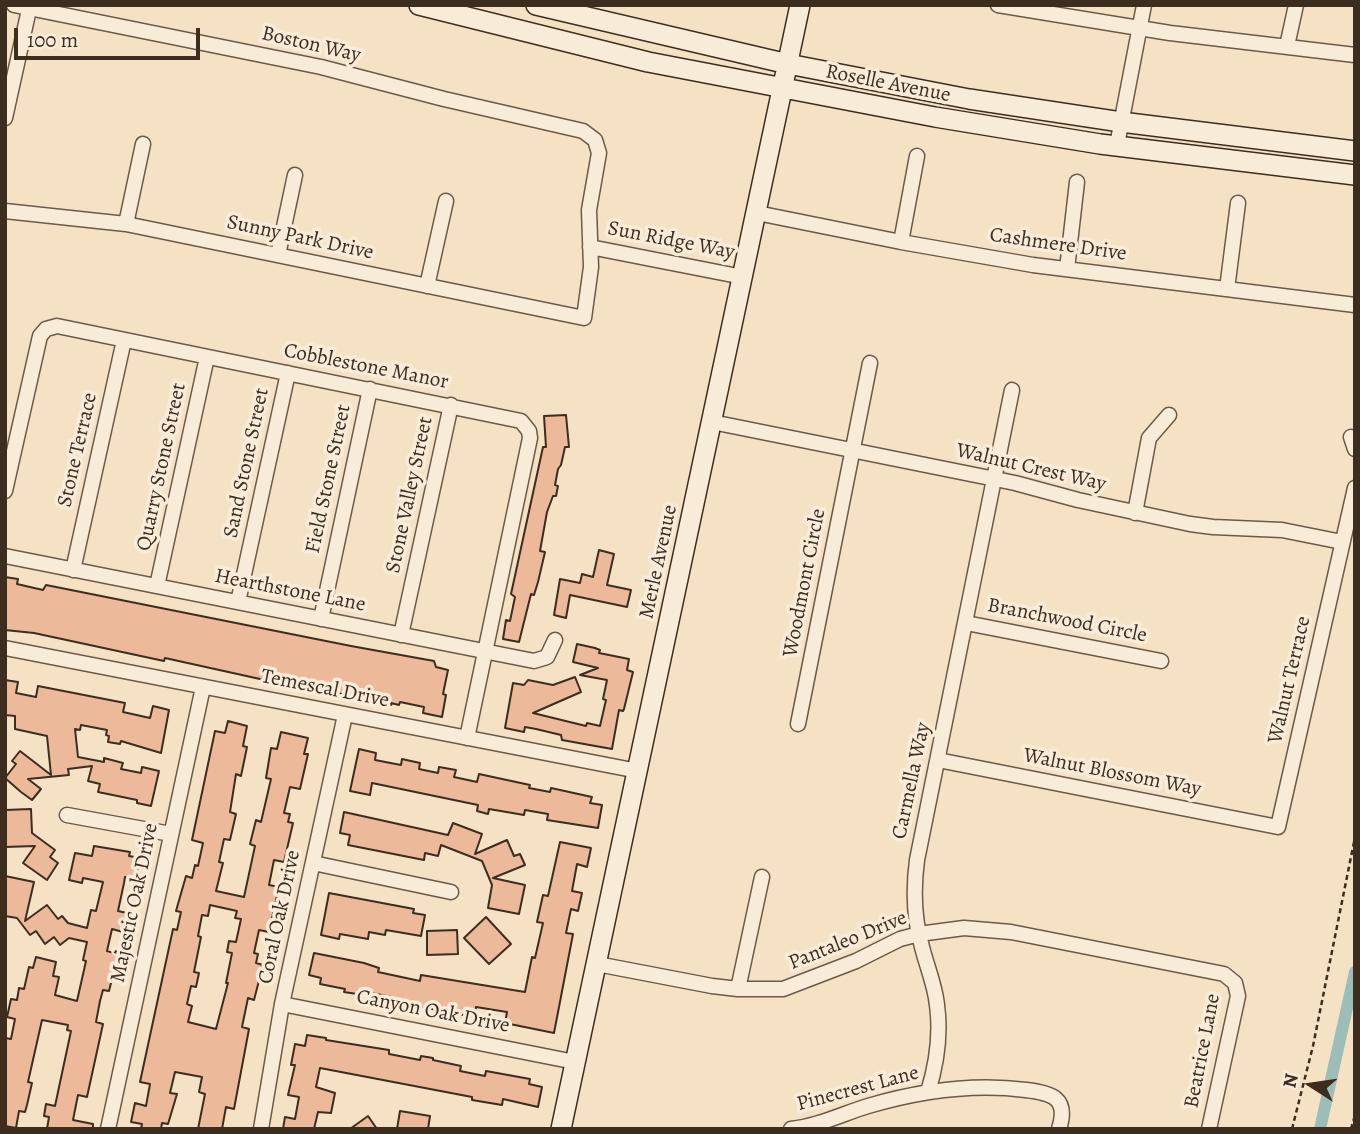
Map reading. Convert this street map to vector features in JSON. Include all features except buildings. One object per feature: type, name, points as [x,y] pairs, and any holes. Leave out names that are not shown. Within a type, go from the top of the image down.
[{"type":"main road","name":"Roselle Avenue","points":[[419,5],[648,62],[935,117],[1117,145],[1355,175]]},
{"type":"main road","name":"Roselle Avenue","points":[[536,5],[788,64],[969,99],[1121,122],[1355,151]]},
{"type":"main road","name":"Merle Avenue","points":[[561,1129],[800,5]]},
{"type":"street","name":"Boston Way","points":[[14,5],[321,67],[583,131],[595,140],[599,153],[589,210],[590,247]]},
{"type":"street","points":[[998,5],[1139,27],[1355,55]]},
{"type":"street","points":[[1117,145],[1144,5]]},
{"type":"street","points":[[1287,46],[1296,5]]},
{"type":"street","points":[[5,118],[30,7]]},
{"type":"street","points":[[126,224],[143,144]]},
{"type":"street","points":[[901,242],[917,156]]},
{"type":"street","points":[[278,256],[295,175]]},
{"type":"street","points":[[1067,270],[1077,182]]},
{"type":"street","points":[[427,286],[446,201]]},
{"type":"street","points":[[1227,289],[1238,203]]},
{"type":"street","name":"Sunny Park Drive","points":[[5,211],[126,224],[584,318],[591,267],[590,247]]},
{"type":"street","name":"Cashmere Drive","points":[[757,213],[901,242],[1067,270],[1355,305]]},
{"type":"street","name":"Sun Ridge Way","points":[[590,247],[743,277]]},
{"type":"street","name":"Cobblestone Manor","points":[[5,491],[40,336],[46,330],[57,326],[516,418],[526,426],[530,438],[467,738]]},
{"type":"street","name":"Stone Terrace","points":[[73,570],[124,340]]},
{"type":"street","name":"Quarry Stone Street","points":[[157,586],[207,356]]},
{"type":"street","name":"Woodmont Circle","points":[[798,724],[870,363]]},
{"type":"street","name":"Sand Stone Street","points":[[238,602],[288,373]]},
{"type":"street","name":"Field Stone Street","points":[[320,619],[370,389]]},
{"type":"street","name":"Carmella Way","points":[[928,1092],[937,1055],[939,1030],[933,983],[919,934],[915,880],[1012,390]]},
{"type":"street","name":"Stone Valley Street","points":[[401,635],[451,405]]},
{"type":"street","points":[[1135,513],[1149,438],[1169,415]]},
{"type":"street","name":"Walnut Crest Way","points":[[712,422],[996,479],[1135,513],[1213,527],[1282,530],[1342,542]]},
{"type":"street","name":"Walnut Terrace","points":[[1278,827],[1355,488]]},
{"type":"street","name":"Hearthstone Lane","points":[[5,556],[540,661],[552,651],[555,640]]},
{"type":"street","name":"Branchwood Circle","points":[[966,623],[1161,661]]},
{"type":"street","name":"Temescal Drive","points":[[5,648],[638,771]]},
{"type":"street","name":"Majestic Oak Drive","points":[[108,1129],[203,687]]},
{"type":"street","name":"Coral Oak Drive","points":[[261,1129],[282,1004],[345,715]]},
{"type":"street","name":"Walnut Blossom Way","points":[[938,760],[1278,827]]},
{"type":"street","points":[[67,815],[171,834]]},
{"type":"street","points":[[313,863],[451,892]]},
{"type":"street","points":[[738,989],[762,877]]},
{"type":"street","name":"Pantaleo Drive","points":[[597,964],[738,989],[783,989],[856,961],[900,939],[964,928],[1011,932],[1224,974],[1235,983]]},
{"type":"street","name":"Beatrice Lane","points":[[1209,1129],[1238,996],[1235,983]]},
{"type":"street","name":"Canyon Oak Drive","points":[[282,1004],[575,1062]]},
{"type":"street","name":"Pinecrest Lane","points":[[791,1129],[823,1122],[895,1098],[977,1087],[1046,1092],[1058,1102],[1062,1113],[1059,1129]]},
{"type":"path","points":[[1292,1129],[1355,837]]},
{"type":"path","points":[[1350,1129],[1355,1115]]},
{"type":"waterway","points":[[1320,1129],[1355,972]]}]
